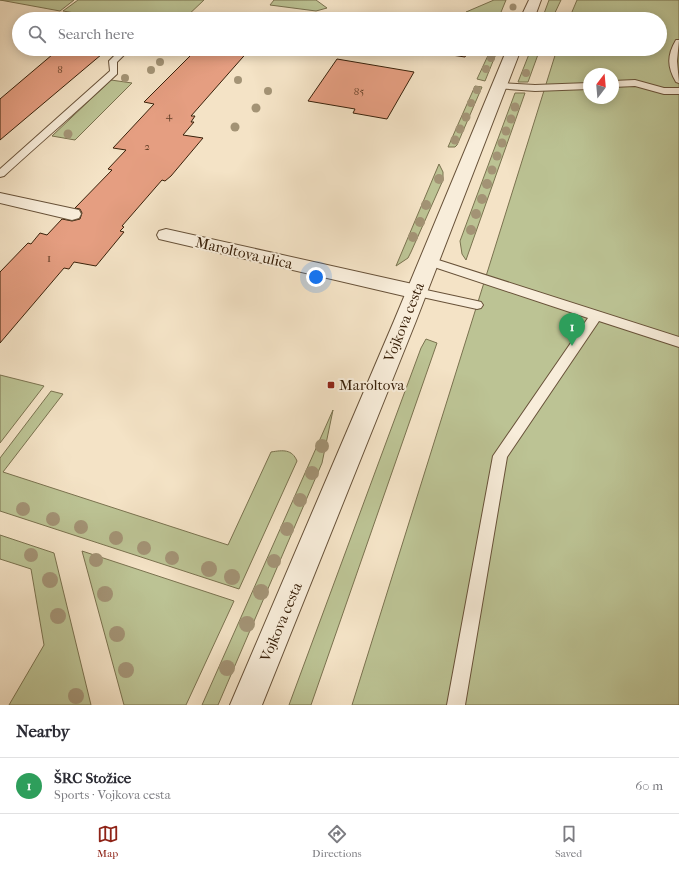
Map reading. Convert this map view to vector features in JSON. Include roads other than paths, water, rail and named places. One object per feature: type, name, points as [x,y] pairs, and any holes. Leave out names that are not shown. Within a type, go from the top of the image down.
[{"type":"street","points":[[530,12],[535,0]]},
{"type":"street","name":"Vojkova cesta","points":[[246,705],[417,292],[511,56]]},
{"type":"street","points":[[0,198],[72,214]]},
{"type":"street","name":"Maroltova ulica","points":[[166,235],[417,292]]},
{"type":"lane","points":[[679,42],[674,50],[672,68],[679,80]]},
{"type":"lane","points":[[0,174],[35,142],[49,132],[114,72],[113,61],[118,56]]},
{"type":"lane","points":[[619,84],[635,84],[664,91],[679,90]]},
{"type":"lane","points":[[499,86],[535,88],[583,86]]},
{"type":"lane","points":[[429,261],[679,342]]},
{"type":"lane","points":[[417,292],[477,305]]},
{"type":"lane","points":[[456,705],[500,456],[596,316]]},
{"type":"place","name":"ŠRC Stožice","points":[[572,346]]},
{"type":"place","name":"Maroltova","points":[[331,385]]}]
